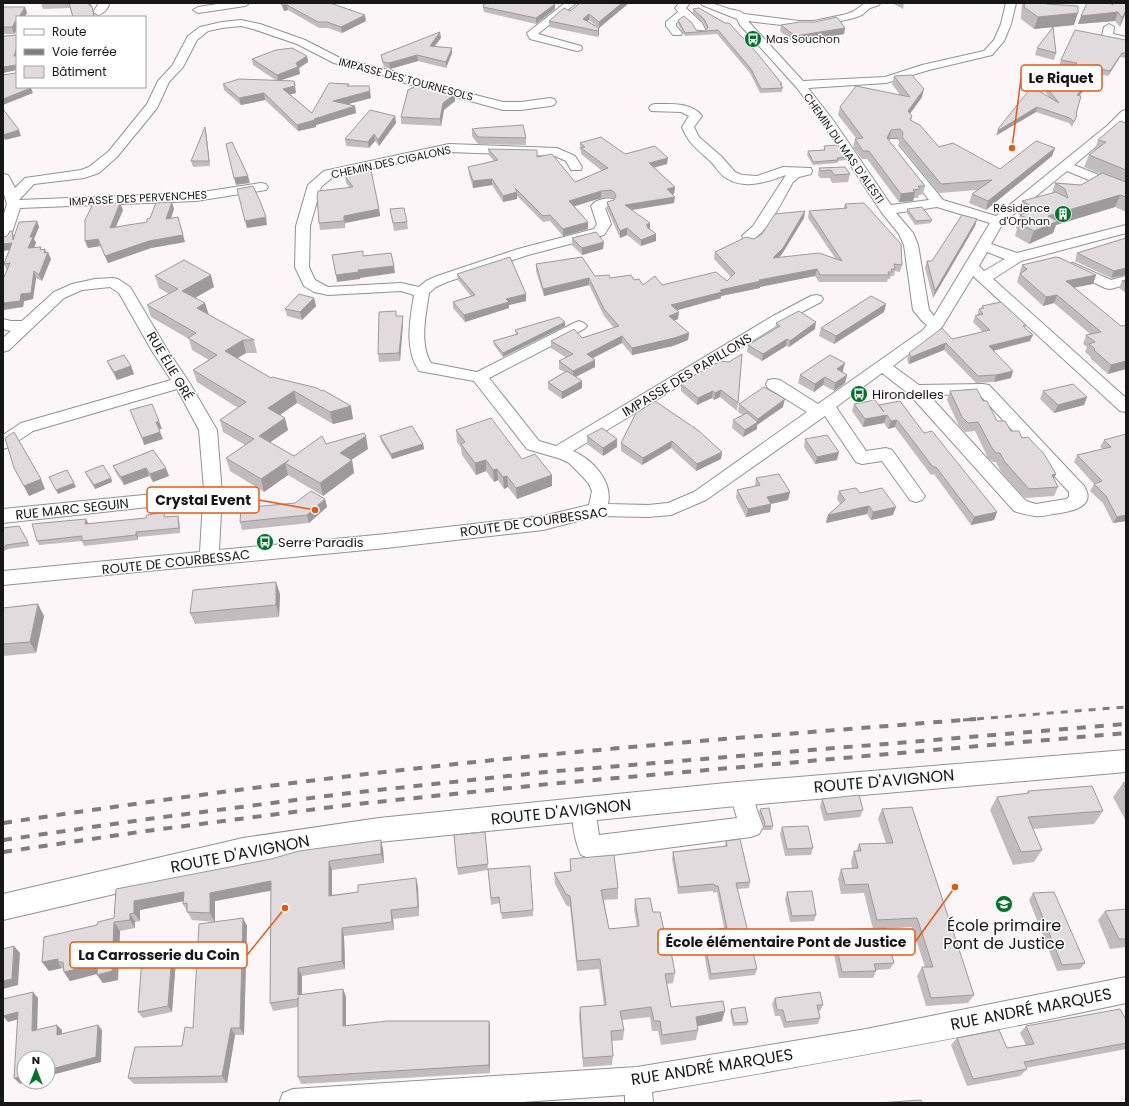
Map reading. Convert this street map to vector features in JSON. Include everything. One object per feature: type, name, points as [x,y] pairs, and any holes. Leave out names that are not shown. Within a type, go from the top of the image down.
[{"type":"main road","name":"ROUTE D'AVIGNON","points":[[3,907],[243,851],[379,830],[741,794],[1126,760]]},
{"type":"street","points":[[198,10],[254,3]]},
{"type":"street","points":[[241,23],[245,10],[254,3]]},
{"type":"street","points":[[571,3],[532,33],[534,37],[577,48]]},
{"type":"street","points":[[706,3],[741,17],[768,19],[799,24],[814,24],[858,14],[866,6],[875,3]]},
{"type":"street","name":"CHEMIN DU MAS D'ALESTI","points":[[724,3],[741,17],[744,23],[800,85],[829,123],[887,210],[906,234],[911,245],[921,310],[927,318],[936,324]]},
{"type":"street","points":[[800,85],[886,80],[926,67],[988,53],[999,41],[1006,24],[1011,3]]},
{"type":"street","points":[[677,33],[671,26],[671,22],[684,8],[701,31]]},
{"type":"street","name":"IMPASSE DES TOURNESOLS","points":[[13,201],[30,181],[84,174],[94,170],[113,154],[153,105],[164,81],[177,67],[192,38],[204,29],[241,23],[256,26],[301,42],[338,61],[503,106],[521,106],[550,102]]},
{"type":"street","points":[[1109,27],[1107,36],[1126,40]]},
{"type":"street","points":[[655,108],[686,109],[693,112],[696,116],[688,127],[693,139],[716,159],[730,175],[740,179],[757,180],[783,171],[812,171],[794,174],[788,180],[758,229],[749,236]]},
{"type":"street","name":"ROUTE DE COURBESSAC","points":[[3,578],[543,524],[597,510],[670,510],[700,496],[884,366],[928,333],[936,324],[998,221],[1112,128],[1126,114]]},
{"type":"street","points":[[894,142],[892,145],[938,203]]},
{"type":"street","name":"CHEMIN DES CIGALONS","points":[[422,292],[402,287],[328,291],[319,289],[309,283],[302,268],[303,226],[315,184],[329,174],[449,148],[557,152],[568,156],[575,163],[576,167]]},
{"type":"street","points":[[1065,166],[1126,191]]},
{"type":"street","points":[[844,168],[858,168]]},
{"type":"street","points":[[3,178],[13,201],[3,239]]},
{"type":"street","name":"IMPASSE DES PERVENCHES","points":[[13,201],[196,196],[261,187]]},
{"type":"street","points":[[579,326],[479,377],[425,367],[420,362],[417,330],[422,292],[431,284],[523,252],[599,232],[604,224],[598,206],[608,202]]},
{"type":"street","points":[[887,210],[938,203],[998,221]]},
{"type":"street","points":[[984,278],[1016,258],[1126,229]]},
{"type":"street","points":[[984,246],[1016,258]]},
{"type":"street","points":[[1041,252],[1110,285],[1126,280]]},
{"type":"street","points":[[971,266],[1126,407]]},
{"type":"street","name":"RUE ÉLIE GRÉ","points":[[3,348],[59,295],[77,287],[95,283],[113,282],[125,290],[160,351],[181,382],[208,430],[213,494],[209,558]]},
{"type":"street","name":"IMPASSE DES PAPILLONS","points":[[558,452],[778,319],[816,299]]},
{"type":"street","points":[[3,324],[11,326],[26,325]]},
{"type":"street","points":[[884,366],[915,390],[1020,506],[1036,510],[1070,505],[1078,500],[1078,490],[983,389],[915,390]]},
{"type":"street","points":[[479,377],[533,445],[542,450],[558,452],[572,457],[597,479],[602,492],[602,498],[597,510]]},
{"type":"street","points":[[3,443],[27,427],[181,382]]},
{"type":"street","points":[[774,384],[823,409],[862,458],[886,454],[916,496]]},
{"type":"street","name":"RUE MARC SEGUIN","points":[[3,516],[213,494]]},
{"type":"street","points":[[583,809],[589,847],[751,827],[741,794]]},
{"type":"street","name":"RUE ANDRÉ MARQUES","points":[[293,1103],[638,1092],[866,1042],[1126,990]]},
{"type":"building","points":[[69,3],[89,3],[92,7],[94,16],[73,16]]},
{"type":"building","points":[[281,3],[330,3],[365,15],[341,27],[327,22],[318,22]]},
{"type":"building","points":[[580,3],[622,3],[599,22],[589,14],[583,19],[599,28],[598,31],[549,21],[564,8],[570,11]]},
{"type":"building","points":[[1025,3],[1047,3],[1078,6],[1078,13],[1038,17],[1024,7]]},
{"type":"building","points":[[1087,3],[1110,3],[1113,5],[1112,3],[1126,3],[1126,10],[1122,18],[1118,12],[1081,16]]},
{"type":"building","points":[[484,4],[555,4],[536,18],[483,7]]},
{"type":"building","points":[[4,7],[25,7],[20,16],[16,16],[16,21],[12,27],[3,27]]},
{"type":"building","points":[[699,8],[725,23],[729,23],[757,53],[782,84],[780,84],[783,88],[761,89],[751,69],[718,30],[685,33],[678,20],[684,16],[692,23],[696,30],[705,31],[708,27],[704,19],[693,9]]},
{"type":"building","points":[[837,17],[845,28],[795,36],[781,25],[799,22],[815,22]]},
{"type":"building","points":[[1053,27],[1056,53],[1037,48]]},
{"type":"building","points":[[1075,30],[1126,40],[1126,53],[1122,53],[1110,71],[1100,69],[1077,95],[1081,96],[1074,122],[1070,118],[1037,107],[999,130],[998,129],[1030,89],[1039,91],[1059,103],[1047,88],[1077,63],[1061,60]]},
{"type":"building","points":[[440,32],[430,46],[452,48],[446,62],[417,55],[389,63],[383,62],[381,55]]},
{"type":"building","points":[[16,35],[16,50],[14,56],[16,56],[16,65],[3,67],[4,36]]},
{"type":"building","points":[[292,48],[307,56],[296,63],[298,67],[277,75],[252,59],[276,50]]},
{"type":"building","points":[[16,73],[16,88],[31,88],[3,99],[3,75]]},
{"type":"building","points":[[912,75],[924,89],[908,111],[912,116],[910,120],[920,125],[939,147],[953,143],[1000,169],[1036,141],[1055,148],[988,201],[972,194],[992,180],[941,184],[902,137],[903,133],[900,129],[891,130],[887,138],[925,186],[918,186],[920,189],[913,190],[915,192],[901,194],[869,151],[863,151],[855,139],[863,138],[840,107],[856,86],[910,97],[894,76]]},
{"type":"building","points":[[239,79],[294,81],[295,86],[283,89],[312,113],[329,83],[349,84],[347,86],[369,86],[370,91],[333,101],[355,106],[297,125],[264,93],[239,98],[223,84]]},
{"type":"building","points":[[416,86],[455,94],[443,103],[440,119],[401,117],[408,90]]},
{"type":"building","points":[[3,109],[19,130],[3,135]]},
{"type":"building","points":[[370,110],[395,116],[378,140],[374,134],[368,142],[345,139]]},
{"type":"building","points":[[1120,121],[1126,123],[1126,170],[1089,155],[1106,142],[1098,140]]},
{"type":"building","points":[[523,125],[526,138],[478,137],[472,129],[480,128]]},
{"type":"building","points":[[205,127],[209,161],[191,161]]},
{"type":"building","points":[[601,137],[625,154],[655,146],[668,158],[649,163],[675,187],[667,189],[675,197],[625,205],[650,223],[646,225],[648,226],[647,227],[656,234],[641,240],[627,228],[620,231],[607,202],[614,200],[616,196],[611,190],[601,191],[569,201],[588,222],[563,229],[550,215],[543,216],[515,188],[517,192],[503,196],[492,179],[473,181],[468,167],[498,160],[488,149],[537,150],[537,157],[552,154],[575,182],[608,168],[581,148],[585,147],[580,143]]},
{"type":"building","points":[[232,142],[248,176],[234,178],[226,144]]},
{"type":"building","points":[[838,145],[847,157],[837,158],[838,160],[813,162],[808,151],[825,150],[824,146]]},
{"type":"building","points":[[845,167],[850,174],[834,175],[831,170],[821,171],[819,168]]},
{"type":"building","points":[[371,170],[379,209],[344,216],[344,221],[319,223],[318,191],[353,187],[345,176]]},
{"type":"building","points":[[1102,173],[1126,182],[1126,197],[1120,195],[1048,216],[1058,221],[1034,231],[1019,223],[1028,219],[1020,215],[1035,208],[1022,201],[1056,192],[1068,198],[1065,189],[1055,183],[1081,185]]},
{"type":"building","points":[[253,186],[266,217],[245,221],[237,189]]},
{"type":"building","points":[[172,202],[166,219],[178,217],[183,235],[149,241],[105,256],[98,239],[85,241],[85,220],[93,204],[120,203],[110,228],[147,222],[147,219],[150,218],[156,203]]},
{"type":"building","points":[[864,203],[901,244],[902,265],[894,264],[895,269],[891,269],[892,272],[888,272],[889,275],[820,275],[817,269],[759,280],[761,281],[720,290],[722,292],[671,305],[679,312],[669,316],[689,333],[632,348],[622,336],[587,354],[595,360],[573,371],[559,361],[573,354],[551,341],[574,329],[582,338],[619,326],[604,309],[589,278],[543,289],[536,264],[582,257],[595,276],[609,275],[610,278],[631,275],[634,280],[639,279],[643,285],[655,276],[662,285],[716,272],[727,281],[735,273],[715,252],[746,237],[754,239],[762,234],[775,214],[805,211],[783,248],[773,258],[819,253],[842,261],[809,211],[847,208],[845,204]]},
{"type":"building","points":[[922,207],[932,220],[916,221],[907,209]]},
{"type":"building","points":[[404,208],[407,222],[393,223],[390,209]]},
{"type":"building","points":[[962,215],[977,219],[935,291],[927,261],[932,261]]},
{"type":"building","points":[[37,221],[30,237],[33,237],[28,248],[41,247],[40,250],[45,249],[44,253],[48,252],[39,275],[34,271],[31,293],[21,294],[20,301],[3,303],[3,279],[10,263],[4,264],[12,243],[3,244],[3,237],[7,236],[10,231],[12,231],[13,240],[19,222]]},
{"type":"building","points":[[596,232],[604,242],[582,248],[572,238]]},
{"type":"building","points":[[1126,238],[1126,268],[1114,271],[1077,253]]},
{"type":"building","points":[[363,251],[363,256],[391,253],[394,266],[358,270],[359,272],[336,275],[332,255]]},
{"type":"building","points":[[510,257],[526,294],[506,299],[509,302],[464,315],[453,302],[475,295],[457,274]]},
{"type":"building","points":[[1056,257],[1096,275],[1066,281],[1121,326],[1126,325],[1126,361],[1111,365],[1089,344],[1095,342],[1086,335],[1101,332],[1057,295],[1046,297],[1020,274],[1027,269],[1022,265]]},
{"type":"building","points":[[184,260],[211,275],[182,291],[205,303],[197,308],[254,340],[243,340],[225,351],[271,378],[323,390],[351,406],[330,412],[294,391],[268,408],[285,418],[259,436],[294,456],[322,436],[326,444],[364,433],[366,436],[340,453],[352,460],[320,483],[285,463],[289,460],[261,479],[226,458],[254,439],[220,420],[246,402],[193,370],[217,355],[188,338],[196,333],[147,305],[178,289],[155,276]]},
{"type":"building","points":[[299,294],[314,298],[300,312],[285,309]]},
{"type":"building","points":[[871,296],[886,304],[836,336],[821,328]]},
{"type":"building","points":[[1001,302],[1026,325],[1023,326],[1033,335],[989,346],[1013,371],[996,375],[978,376],[946,343],[911,357],[909,353],[942,328],[952,339],[990,330],[975,316],[983,314],[979,309],[984,308],[982,306]]},
{"type":"building","points":[[396,311],[396,316],[403,316],[399,353],[378,354],[379,312]]},
{"type":"building","points":[[799,311],[816,322],[790,341],[787,339],[763,354],[748,345],[780,326],[776,323]]},
{"type":"building","points":[[559,317],[565,322],[503,353],[493,341],[518,334],[515,330]]},
{"type":"building","points":[[742,354],[738,403],[721,390],[715,393],[713,391],[698,398],[681,384],[691,379],[689,378],[721,361],[729,362]]},
{"type":"building","points":[[124,355],[131,366],[114,372],[107,361]]},
{"type":"building","points":[[830,355],[845,363],[837,369],[847,375],[835,383],[825,377],[815,384],[800,375]]},
{"type":"building","points":[[567,371],[582,381],[562,392],[548,382]]},
{"type":"building","points":[[1073,384],[1087,397],[1058,405],[1043,391]]},
{"type":"building","points":[[764,387],[785,399],[758,419],[739,404]]},
{"type":"building","points":[[977,389],[983,401],[987,401],[997,421],[1005,421],[1011,431],[1019,431],[1022,438],[1028,437],[1044,454],[1056,474],[1052,475],[1058,487],[1029,489],[1005,462],[1000,453],[996,453],[992,448],[978,422],[968,423],[962,417],[950,391]]},
{"type":"building","points":[[875,400],[884,412],[879,405],[900,401],[924,433],[932,431],[997,512],[974,517],[936,467],[933,467],[897,420],[891,421],[887,415],[865,419],[854,404]]},
{"type":"building","points":[[655,401],[699,431],[722,452],[697,464],[672,441],[643,458],[621,443],[636,413]]},
{"type":"building","points":[[152,404],[159,421],[156,422],[160,432],[142,438],[130,410]]},
{"type":"building","points":[[747,413],[758,422],[745,430],[733,420]]},
{"type":"building","points":[[491,418],[522,459],[535,454],[552,475],[516,488],[507,476],[503,477],[497,469],[493,470],[486,460],[475,463],[461,444],[465,442],[456,430]]},
{"type":"building","points":[[412,426],[423,444],[391,454],[380,436]]},
{"type":"building","points":[[602,428],[617,439],[603,448],[587,436]]},
{"type":"building","points":[[14,432],[41,479],[24,486],[14,468],[5,438]]},
{"type":"building","points":[[1126,434],[1126,515],[1117,517],[1106,496],[1094,484],[1102,481],[1077,455],[1111,447],[1104,440]]},
{"type":"building","points":[[827,435],[839,452],[817,457],[805,439]]},
{"type":"building","points":[[153,450],[166,468],[150,474],[146,468],[121,477],[113,466]]},
{"type":"building","points":[[103,465],[111,478],[94,485],[85,472]]},
{"type":"building","points":[[67,470],[74,483],[56,490],[49,477]]},
{"type":"building","points":[[779,474],[790,492],[767,497],[771,504],[748,509],[737,490],[760,485],[756,478]]},
{"type":"building","points":[[856,488],[860,493],[882,488],[896,507],[873,512],[869,506],[828,515],[845,500],[839,491]]},
{"type":"building","points":[[311,491],[325,499],[307,515],[240,522],[241,508],[295,503]]},
{"type":"building","points":[[165,512],[164,517],[178,516],[179,528],[136,532],[136,535],[82,541],[82,536],[37,541],[32,524],[86,519],[85,524],[146,518],[147,515]]},
{"type":"building","points":[[19,526],[28,542],[6,545],[3,547],[3,528]]},
{"type":"building","points":[[276,582],[276,605],[190,613],[193,590]]},
{"type":"building","points":[[38,604],[30,642],[3,644],[3,608]]},
{"type":"building","points":[[1126,782],[1126,789],[1123,783]]},
{"type":"building","points":[[1092,786],[1103,811],[1028,817],[1042,850],[1021,852],[997,797],[1029,793],[1028,791]]},
{"type":"building","points":[[859,795],[863,810],[827,814],[822,799]]},
{"type":"building","points":[[912,807],[974,995],[931,998],[922,967],[933,967],[917,918],[877,920],[868,884],[845,885],[841,869],[858,868],[854,851],[861,851],[859,844],[893,843],[882,809]]},
{"type":"building","points":[[769,808],[773,826],[764,826],[765,823],[760,809]]},
{"type":"building","points":[[808,826],[813,848],[787,849],[782,827]]},
{"type":"building","points":[[485,832],[488,864],[457,868],[454,835]]},
{"type":"building","points":[[740,839],[750,882],[736,883],[757,969],[711,974],[702,931],[727,928],[718,886],[715,886],[714,884],[679,887],[673,852],[727,846],[726,841]]},
{"type":"building","points":[[381,840],[381,854],[329,861],[329,896],[358,892],[358,885],[416,878],[418,907],[391,910],[392,922],[342,928],[342,961],[298,968],[298,995],[343,989],[343,1026],[387,1021],[489,1021],[489,1065],[298,1077],[298,999],[270,1003],[271,881],[210,893],[210,913],[187,912],[187,903],[183,904],[184,892],[134,901],[134,913],[130,914],[130,920],[114,922],[112,971],[97,975],[98,964],[64,972],[63,962],[58,962],[58,959],[42,962],[44,937],[97,925],[98,922],[114,918],[116,889],[271,859],[299,851]]},
{"type":"building","points":[[614,855],[618,888],[601,890],[609,929],[639,926],[635,899],[650,898],[653,912],[660,912],[665,935],[668,936],[675,973],[665,974],[671,1007],[723,1001],[725,1011],[696,1017],[698,1030],[662,1035],[660,1021],[654,1021],[651,1007],[620,1011],[624,1030],[611,1031],[613,1056],[583,1058],[580,1007],[606,1005],[600,959],[577,961],[570,896],[566,894],[554,873],[571,871],[570,859]]},
{"type":"building","points":[[530,866],[533,910],[501,913],[499,897],[491,898],[488,869]]},
{"type":"building","points":[[812,891],[816,915],[792,916],[787,892]]},
{"type":"building","points":[[1054,892],[1085,963],[1062,965],[1033,893]]},
{"type":"building","points":[[1126,909],[1126,939],[1119,939],[1105,911]]},
{"type":"building","points":[[243,918],[240,1028],[231,1028],[222,1076],[128,1078],[135,1047],[182,1046],[185,1027],[193,1028],[199,924]]},
{"type":"building","points":[[885,928],[894,963],[874,964],[876,971],[842,972],[833,930]]},
{"type":"building","points":[[14,946],[12,979],[3,981],[3,949]]},
{"type":"building","points":[[172,953],[168,1006],[138,1012],[142,958]]},
{"type":"building","points":[[33,992],[32,1031],[57,1025],[57,1035],[98,1025],[96,1057],[56,1068],[56,1050],[16,1050],[16,1078],[14,1078],[18,1012],[3,1016],[3,999]]},
{"type":"building","points":[[820,992],[823,1005],[817,1005],[820,1018],[786,1022],[783,1010],[777,1010],[775,998]]},
{"type":"building","points":[[745,1007],[748,1022],[734,1023],[731,1009]]},
{"type":"building","points":[[1120,1009],[1126,1020],[1126,1043],[1024,1062],[1027,1069],[973,1079],[957,1038],[999,1030],[1007,1048],[1034,1044],[1026,1026]]},
{"type":"building","points":[[921,1100],[922,1103],[877,1103]]},
{"type":"railway","points":[[963,720],[1126,707]]},
{"type":"railway","points":[[3,823],[225,792],[447,765],[645,746],[976,719]]},
{"type":"railway","points":[[3,840],[148,819],[350,793],[546,772],[1126,724]]},
{"type":"railway","points":[[3,852],[146,831],[348,805],[549,784],[1126,733]]},
{"type":"place","name":"Mas Souchon","points":[[753,39]]},
{"type":"place","name":"Le Riquet","points":[[1012,148]]},
{"type":"place","name":"Résidence d'Orphan","points":[[1063,214]]},
{"type":"place","name":"Hirondelles","points":[[859,394]]},
{"type":"place","name":"Crystal Event","points":[[315,510]]},
{"type":"place","name":"Serre Paradis","points":[[265,542]]},
{"type":"place","name":"École élémentaire Pont de Justice","points":[[955,887]]},
{"type":"place","name":"École primaire Pont de Justice","points":[[1004,904]]},
{"type":"place","name":"La Carrosserie du Coin","points":[[285,908]]}]
